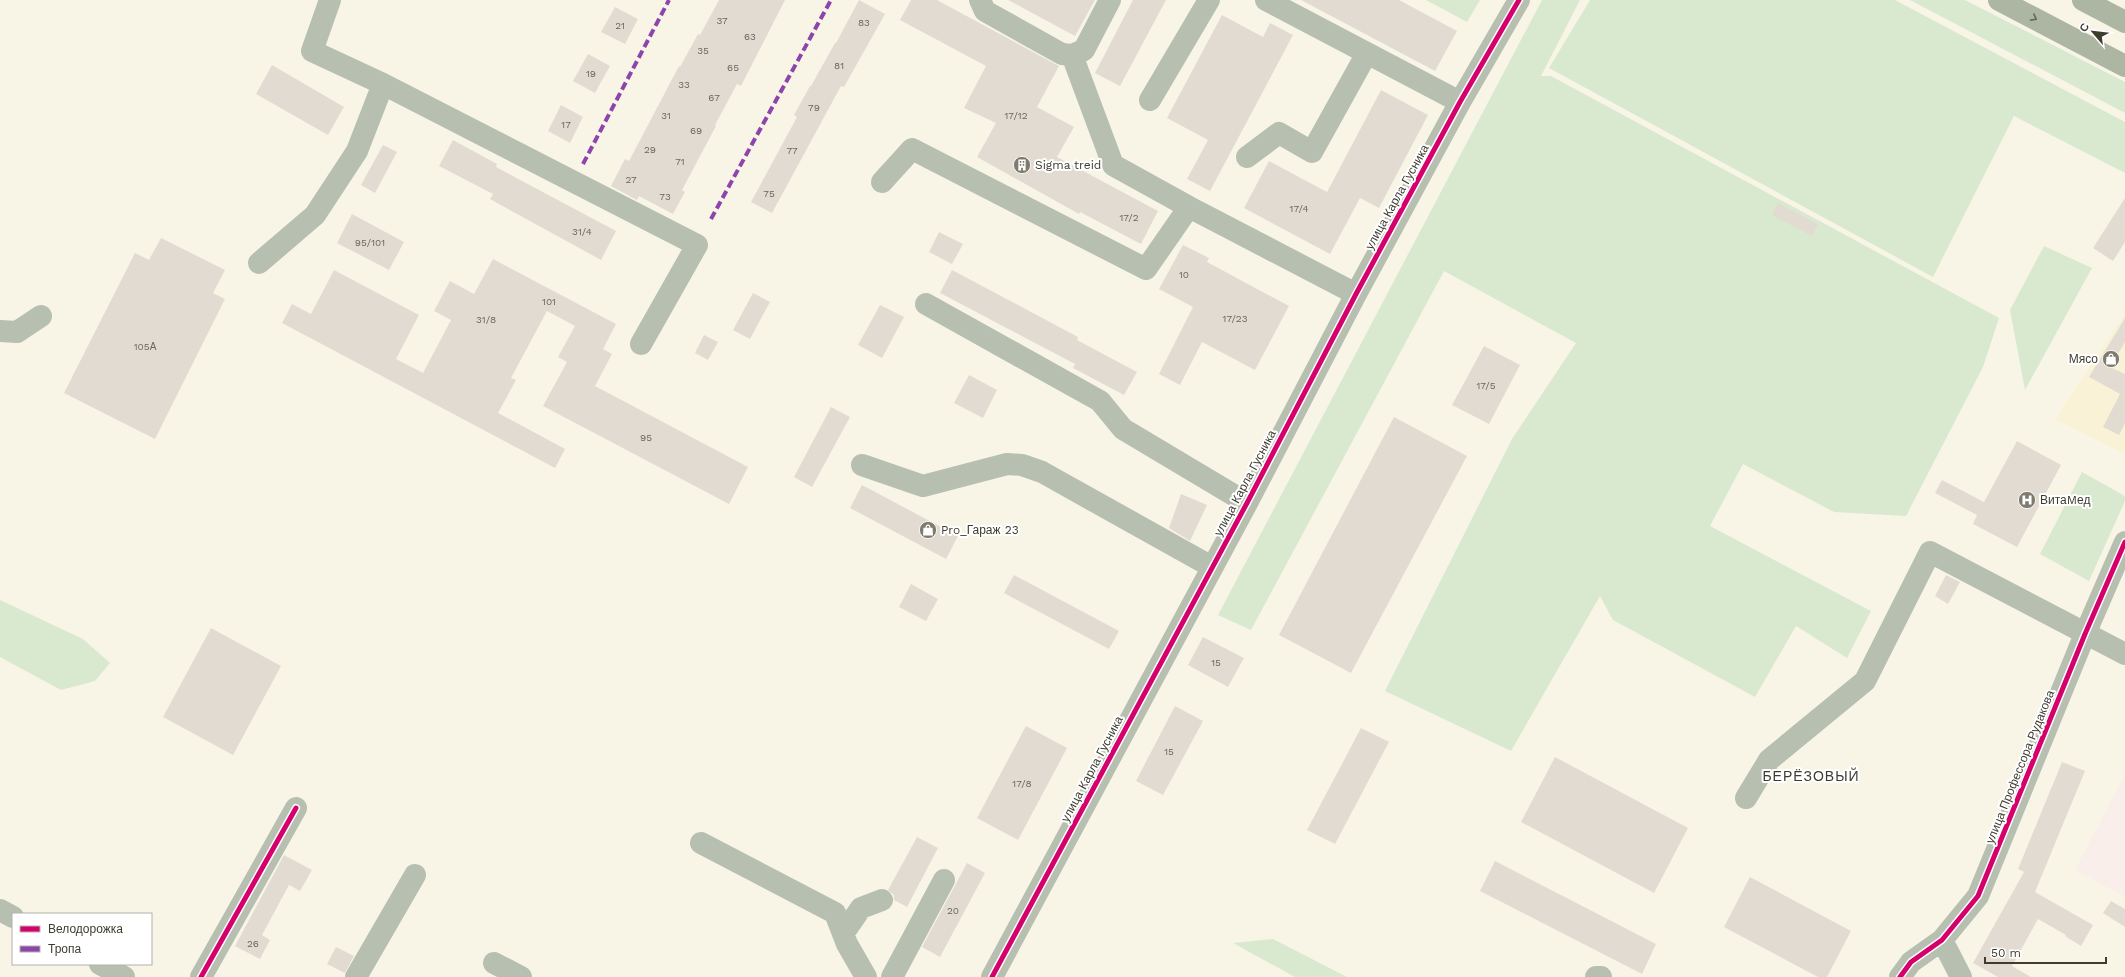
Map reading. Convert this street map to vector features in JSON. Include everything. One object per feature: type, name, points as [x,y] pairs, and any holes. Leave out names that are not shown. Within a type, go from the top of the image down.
[{"type":"main road","points":[[1999,0],[2125,66]]},
{"type":"main road","points":[[2083,0],[2125,22]]},
{"type":"street","points":[[330,0],[312,51],[383,84],[697,245],[642,344]]},
{"type":"street","points":[[980,0],[986,11],[1062,54],[1072,55],[1084,50],[1110,0]]},
{"type":"street","points":[[1150,100],[1208,0]]},
{"type":"street","points":[[1266,0],[1460,102]]},
{"type":"street","name":"улица Карла Гусника","points":[[992,977],[1247,503],[1356,294],[1460,102],[1519,0]]},
{"type":"street","points":[[1247,157],[1279,133],[1312,152],[1367,53]]},
{"type":"street","points":[[1072,55],[1114,164],[1189,207],[1356,294]]},
{"type":"street","points":[[259,264],[315,215],[357,150],[383,84]]},
{"type":"street","points":[[882,182],[912,149],[1146,269],[1189,207]]},
{"type":"street","points":[[926,304],[1100,400],[1123,429],[1247,503]]},
{"type":"street","points":[[0,331],[17,332],[41,316]]},
{"type":"street","points":[[862,465],[923,486],[1007,464],[1022,465],[1042,472],[1212,567]]},
{"type":"street","name":"улица Профессора Рудакова","points":[[1900,977],[1911,962],[1942,940],[1978,896],[2085,634],[2125,542]]},
{"type":"street","points":[[1746,798],[1769,760],[1865,681],[1930,552],[2125,654]]},
{"type":"street","points":[[201,977],[296,808]]},
{"type":"street","points":[[701,843],[835,913],[843,934],[866,977]]},
{"type":"street","points":[[356,977],[415,875]]},
{"type":"street","points":[[892,977],[944,880]]},
{"type":"street","points":[[843,934],[861,908],[882,900]]},
{"type":"street","points":[[0,910],[12,916]]},
{"type":"street","points":[[1942,940],[1961,977]]},
{"type":"street","points":[[494,963],[521,977]]},
{"type":"street","points":[[102,965],[124,977]]},
{"type":"street","points":[[1596,977],[1601,977]]},
{"type":"shaded area","points":[[2125,314],[2125,454],[2055,419]]},
{"type":"shaded area","points":[[2125,774],[2125,897],[2075,870]]},
{"type":"green space","points":[[1426,0],[1480,0],[1467,22]]},
{"type":"green space","points":[[1542,0],[1580,0],[1541,76],[1551,76],[1999,318],[1983,367],[1906,516],[1834,512],[1743,464],[1710,526],[1871,611],[1847,658],[1796,626],[1755,697],[1613,620],[1600,596],[1511,751],[1385,691],[1512,439],[1576,343],[1444,271],[1251,630],[1218,615]]},
{"type":"green space","points":[[1590,0],[1895,0],[2125,122],[2125,173],[2014,116],[1933,277],[1549,68]]},
{"type":"green space","points":[[1910,0],[1965,0],[2125,82],[2125,113]]},
{"type":"green space","points":[[2044,246],[2092,268],[2025,390],[2010,310]]},
{"type":"green space","points":[[2082,472],[2125,496],[2125,501],[2089,581],[2040,554]]},
{"type":"green space","points":[[0,600],[83,639],[110,663],[95,681],[61,690],[0,657]]},
{"type":"green space","points":[[1273,939],[1347,977],[1295,977],[1233,943]]},
{"type":"building","points":[[719,0],[785,0],[741,86],[737,84],[715,125],[716,126],[682,190],[685,192],[673,214],[639,196],[637,200],[611,186],[625,159],[629,161],[679,66],[680,67],[698,34],[700,35]]},
{"type":"building","points":[[859,0],[885,14],[844,87],[841,86],[772,213],[751,202],[797,117],[794,115]]},
{"type":"building","points":[[911,0],[937,0],[1059,66],[1037,107],[1074,127],[1057,157],[1158,211],[1141,244],[1080,212],[1079,214],[977,157],[996,123],[964,108],[986,66],[900,20]]},
{"type":"building","points":[[1008,0],[1095,0],[1075,36]]},
{"type":"building","points":[[1133,0],[1166,0],[1120,86],[1095,73]]},
{"type":"building","points":[[1301,0],[1399,0],[1457,31],[1435,71]]},
{"type":"building","points":[[615,7],[638,19],[625,44],[601,32]]},
{"type":"building","points":[[1222,15],[1263,37],[1270,23],[1293,35],[1210,191],[1187,179],[1208,140],[1167,118]]},
{"type":"building","points":[[588,54],[610,66],[595,93],[573,81]]},
{"type":"building","points":[[272,65],[344,107],[328,135],[256,94]]},
{"type":"building","points":[[1381,90],[1428,115],[1379,208],[1360,198],[1330,254],[1244,208],[1269,161],[1327,192]]},
{"type":"building","points":[[561,105],[583,117],[570,143],[548,131]]},
{"type":"building","points":[[453,140],[497,164],[496,167],[616,231],[601,260],[490,199],[493,194],[439,166]]},
{"type":"building","points":[[383,145],[397,152],[375,193],[361,185]]},
{"type":"building","points":[[2125,198],[2125,242],[2113,261],[2093,248]]},
{"type":"building","points":[[1778,203],[1818,224],[1812,236],[1772,215]]},
{"type":"building","points":[[352,214],[404,242],[389,270],[337,243]]},
{"type":"building","points":[[939,232],[963,244],[952,264],[929,252]]},
{"type":"building","points":[[161,238],[225,270],[213,293],[225,299],[155,439],[64,393],[135,253],[149,260]]},
{"type":"building","points":[[1183,245],[1209,258],[1207,262],[1289,306],[1255,370],[1202,342],[1180,385],[1159,374],[1193,307],[1159,289]]},
{"type":"building","points":[[493,259],[616,324],[603,349],[612,354],[595,386],[748,467],[729,504],[543,406],[567,362],[558,357],[575,326],[547,311],[511,378],[516,380],[498,413],[565,449],[555,468],[282,323],[292,304],[311,314],[334,270],[419,315],[396,359],[423,373],[451,320],[434,311],[450,281],[474,294]]},
{"type":"building","points":[[952,270],[1078,337],[1077,340],[1137,372],[1124,395],[1073,368],[1075,364],[940,293]]},
{"type":"building","points":[[753,293],[770,302],[750,339],[733,330]]},
{"type":"building","points":[[880,305],[904,317],[882,358],[858,345]]},
{"type":"building","points":[[2125,318],[2125,342],[2110,367],[2125,374],[2125,423],[2119,435],[2103,427],[2120,394],[2089,377]]},
{"type":"building","points":[[704,335],[718,342],[708,360],[695,353]]},
{"type":"building","points":[[1484,346],[1520,365],[1489,424],[1452,405]]},
{"type":"building","points":[[969,375],[997,390],[983,418],[954,403]]},
{"type":"building","points":[[831,407],[850,417],[812,487],[794,477]]},
{"type":"building","points":[[1394,417],[1467,456],[1351,673],[1279,635]]},
{"type":"building","points":[[2017,441],[2061,465],[2017,547],[1973,524],[1977,515],[1935,493],[1942,480],[1984,502]]},
{"type":"building","points":[[862,485],[958,536],[946,559],[850,508]]},
{"type":"building","points":[[1181,494],[1207,505],[1190,541],[1169,528]]},
{"type":"building","points":[[1014,575],[1119,631],[1109,649],[1004,593]]},
{"type":"building","points":[[1946,575],[1960,582],[1948,604],[1935,596]]},
{"type":"building","points":[[911,584],[938,599],[926,621],[899,607]]},
{"type":"building","points":[[211,628],[281,666],[233,755],[163,717]]},
{"type":"building","points":[[1203,637],[1244,658],[1228,687],[1188,665]]},
{"type":"building","points":[[1175,706],[1203,721],[1163,795],[1136,781]]},
{"type":"building","points":[[1026,726],[1067,748],[1018,840],[977,818]]},
{"type":"building","points":[[1361,728],[1389,742],[1335,844],[1307,830]]},
{"type":"building","points":[[1555,757],[1688,828],[1654,893],[1521,822]]},
{"type":"building","points":[[2062,762],[2085,771],[2035,892],[2093,925],[2081,946],[2065,936],[2066,935],[2038,919],[2012,966],[2031,977],[1998,977],[1973,963],[2024,872],[2018,869]]},
{"type":"building","points":[[917,837],[938,848],[907,907],[894,900],[894,895],[888,890]]},
{"type":"building","points":[[284,855],[312,870],[300,891],[289,885],[262,935],[270,940],[260,959],[235,946]]},
{"type":"building","points":[[1495,861],[1656,944],[1642,974],[1480,891]]},
{"type":"building","points":[[967,863],[985,873],[940,957],[922,947]]},
{"type":"building","points":[[1750,877],[1851,931],[1827,977],[1818,977],[1724,927]]},
{"type":"building","points":[[2111,901],[2125,909],[2125,927],[2103,913]]},
{"type":"building","points":[[336,947],[354,956],[345,973],[327,964]]},
{"type":"marked path","points":[[583,164],[669,0]]},
{"type":"marked path","points":[[711,219],[831,0]]},
{"type":"cycle path","points":[[992,977],[1247,503],[1356,294],[1460,102],[1519,0]]},
{"type":"cycle path","points":[[1900,977],[1911,962],[1942,940],[1978,896],[2085,634],[2125,542]]},
{"type":"cycle path","points":[[201,977],[296,808]]},
{"type":"place","name":"Sigma treid","points":[[1022,165]]},
{"type":"place","name":"Мясо","points":[[2111,359]]},
{"type":"place","name":"ВитаMед","points":[[2027,500]]},
{"type":"place","name":"Pro_Гараж 23","points":[[928,530]]},
{"type":"district","name":"БЕРЁЗОВЫЙ","points":[[1811,776]]}]
